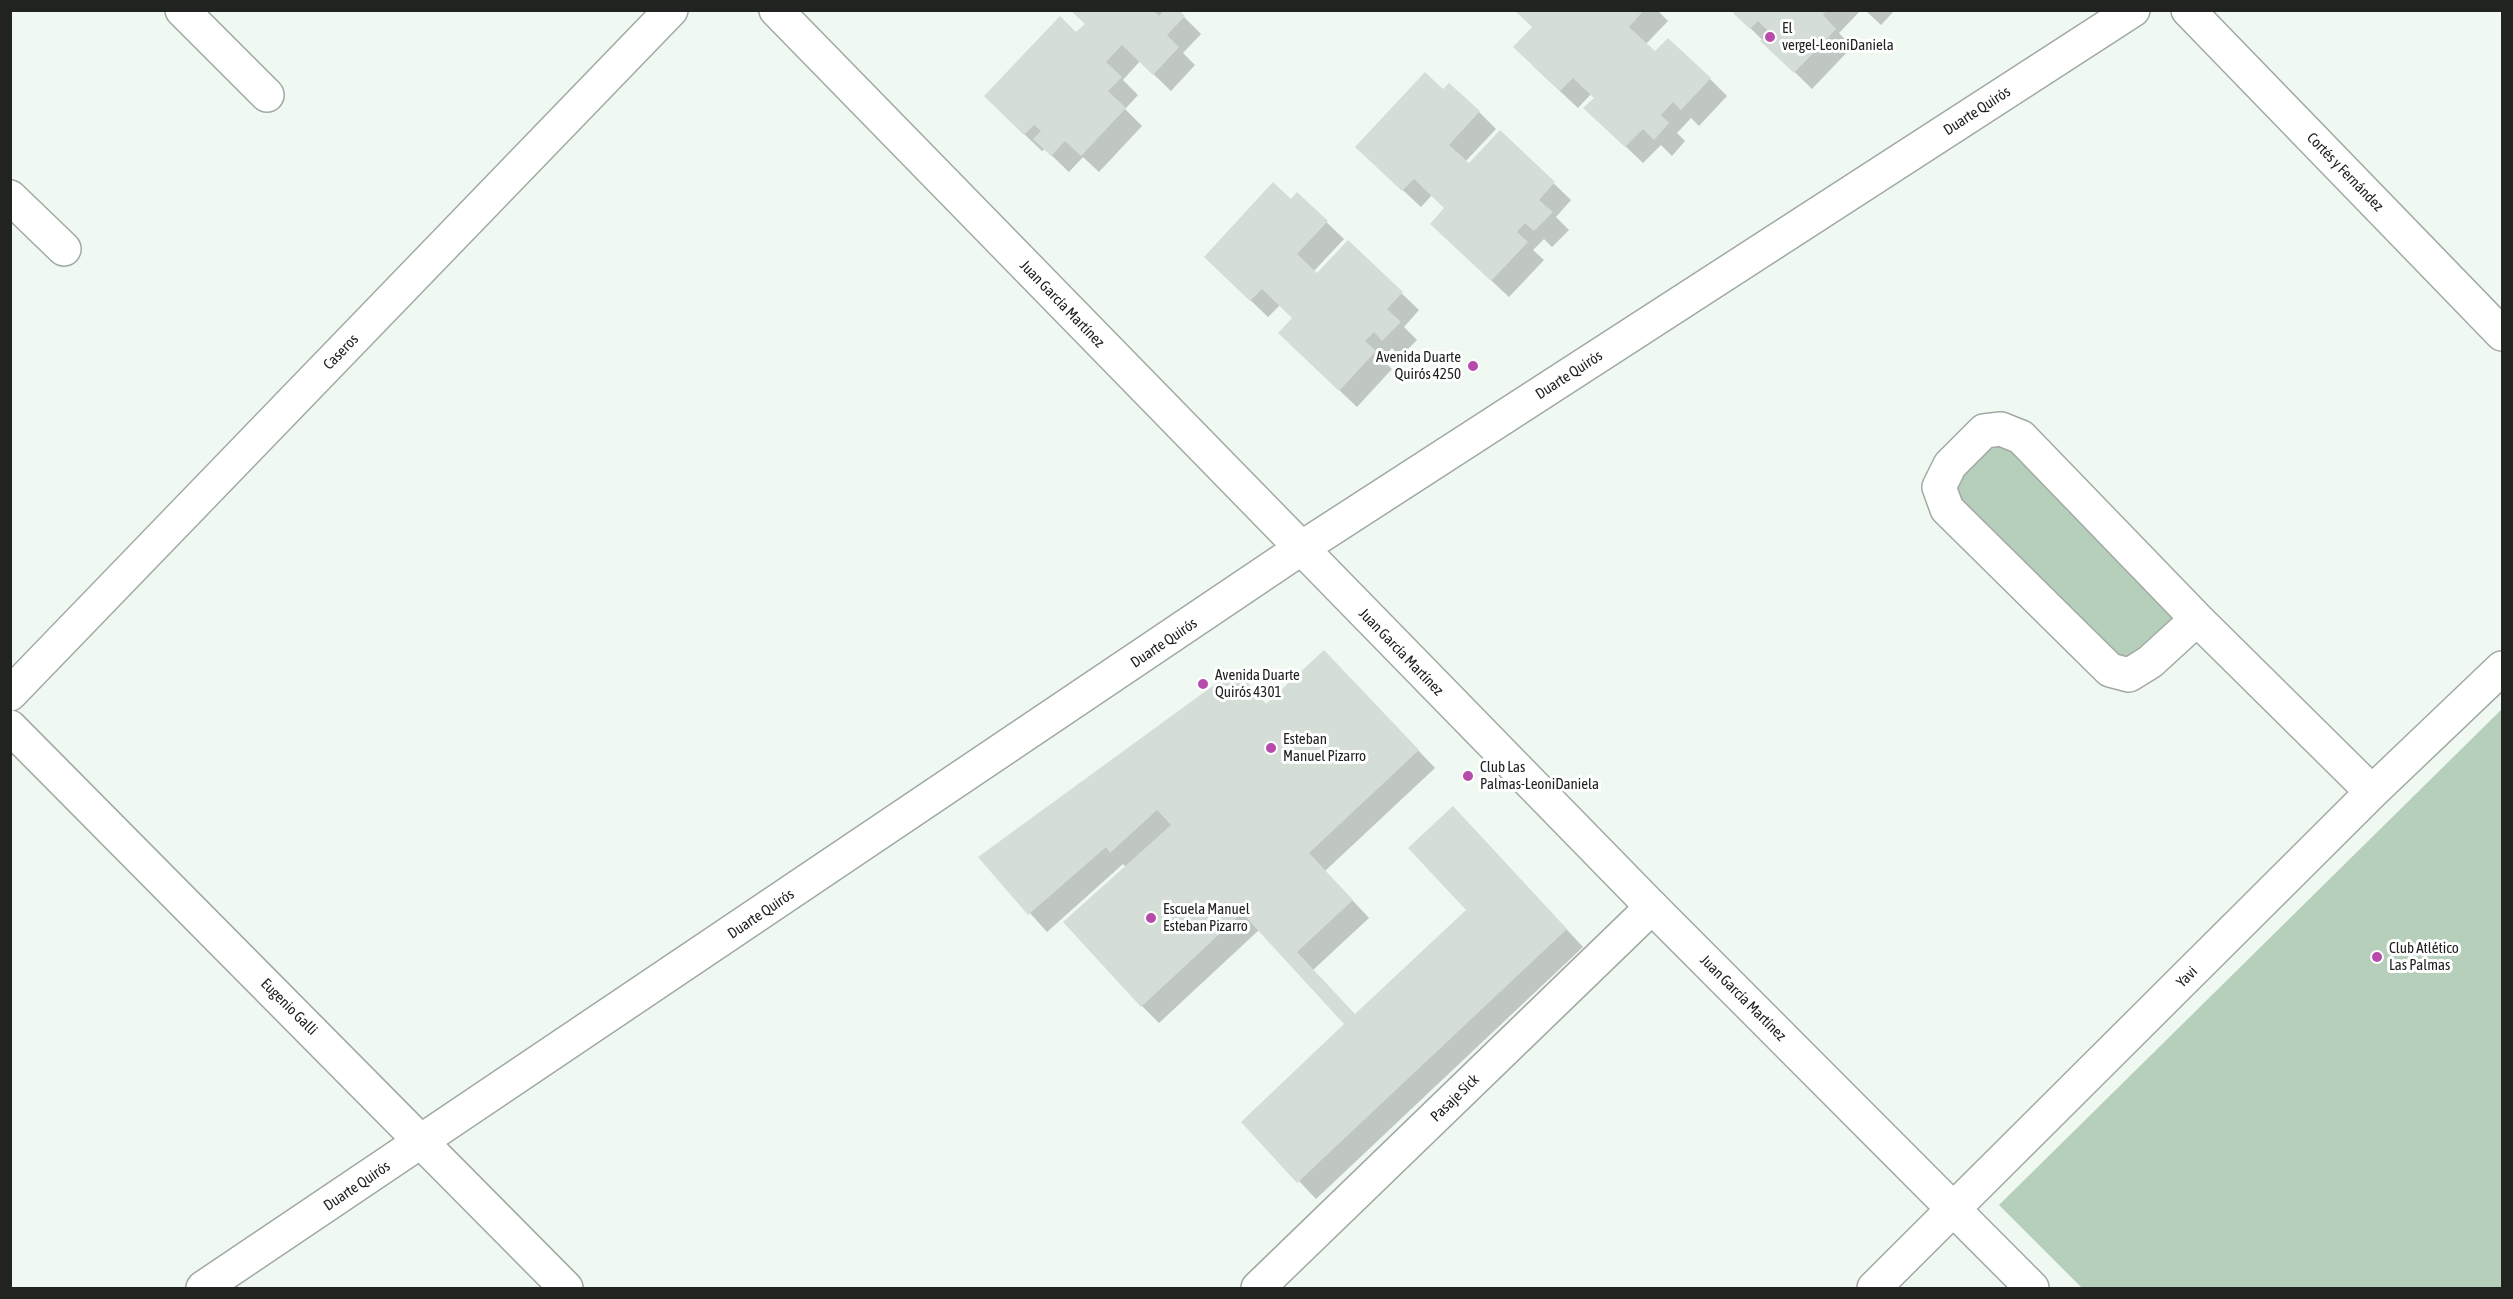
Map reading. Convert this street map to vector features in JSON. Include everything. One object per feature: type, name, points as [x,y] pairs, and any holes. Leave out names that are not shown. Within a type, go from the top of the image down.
[{"type":"street","points":[[182,10],[267,95]]},
{"type":"street","name":"Caseros","points":[[10,694],[671,10]]},
{"type":"street","name":"Juan García Martínez","points":[[776,10],[1652,908],[2032,1288]]},
{"type":"street","name":"Duarte Quirós","points":[[203,1288],[423,1142],[1300,549],[2133,10]]},
{"type":"street","name":"Cortés y Fernández","points":[[2188,10],[2502,334]]},
{"type":"street","points":[[10,196],[64,249]]},
{"type":"street","points":[[2197,619],[2150,662],[2129,675],[2110,670],[1947,509],[1939,487],[1950,465],[1984,431],[2001,429],[2021,437],[2197,619],[2372,792]]},
{"type":"street","name":"Yavi","points":[[1874,1288],[1955,1210],[2372,792],[2502,668]]},
{"type":"street","name":"Eugenio Galli","points":[[10,727],[566,1288]]},
{"type":"street","name":"Pasaje Sick","points":[[1258,1288],[1652,908]]},
{"type":"green space","points":[[2001,429],[2197,619],[2129,675],[1947,509],[1950,465]]},
{"type":"green space","name":"Club Atlético Las Palmas","points":[[2502,709],[2502,1288],[2082,1288],[1999,1205]]},
{"type":"building","points":[[1070,10],[1153,10],[1159,16],[1164,10],[1179,10],[1185,16],[1167,35],[1179,47],[1153,75],[1122,45],[1106,62],[1122,77],[1108,91],[1126,108],[1081,156],[1065,141],[1051,156],[1033,139],[1041,131],[1034,125],[1024,135],[984,96],[1060,16],[1076,32],[1085,24]]},
{"type":"building","points":[[1514,10],[1644,10],[1629,27],[1655,51],[1668,38],[1711,78],[1681,110],[1673,102],[1661,115],[1669,123],[1654,140],[1643,129],[1625,147],[1583,108],[1594,98],[1573,78],[1560,91],[1513,47],[1532,27]]},
{"type":"building","points":[[1735,10],[1827,10],[1823,15],[1836,29],[1794,73],[1760,41],[1769,32],[1758,21],[1750,29],[1733,13]]},
{"type":"building","points":[[1425,72],[1443,89],[1449,83],[1480,111],[1449,145],[1469,163],[1500,130],[1555,182],[1539,200],[1553,212],[1534,231],[1525,223],[1517,232],[1528,242],[1491,281],[1430,224],[1444,208],[1414,179],[1402,191],[1355,147]]},
{"type":"building","points":[[1273,182],[1291,199],[1297,192],[1328,221],[1297,254],[1317,273],[1348,240],[1403,292],[1387,309],[1401,322],[1382,341],[1374,332],[1365,341],[1376,351],[1339,391],[1278,333],[1292,318],[1262,289],[1250,301],[1204,257]]},
{"type":"building","name":"Escuela Manuel Esteban Pizarro","points":[[1324,650],[1419,750],[1309,853],[1353,900],[1297,952],[1355,1014],[1466,910],[1408,848],[1453,806],[1567,929],[1297,1183],[1241,1122],[1344,1024],[1242,913],[1141,1007],[1063,922],[1171,825],[1157,810],[1110,853],[1106,847],[1028,915],[978,857],[1236,669],[1266,704]]},
{"type":"place","name":"El vergel-LeoniDaniela","points":[[1770,37]]},
{"type":"place","name":"Avenida Duarte Quirós 4250","points":[[1473,366]]},
{"type":"place","name":"Avenida Duarte Quirós 4301","points":[[1203,684]]},
{"type":"place","name":"Esteban Manuel Pizarro","points":[[1271,748]]},
{"type":"place","name":"Club Las Palmas-LeoniDaniela","points":[[1468,776]]},
{"type":"place","name":"Escuela Manuel Esteban Pizarro","points":[[1151,918]]},
{"type":"place","name":"Club Atlético Las Palmas","points":[[2377,957]]}]
